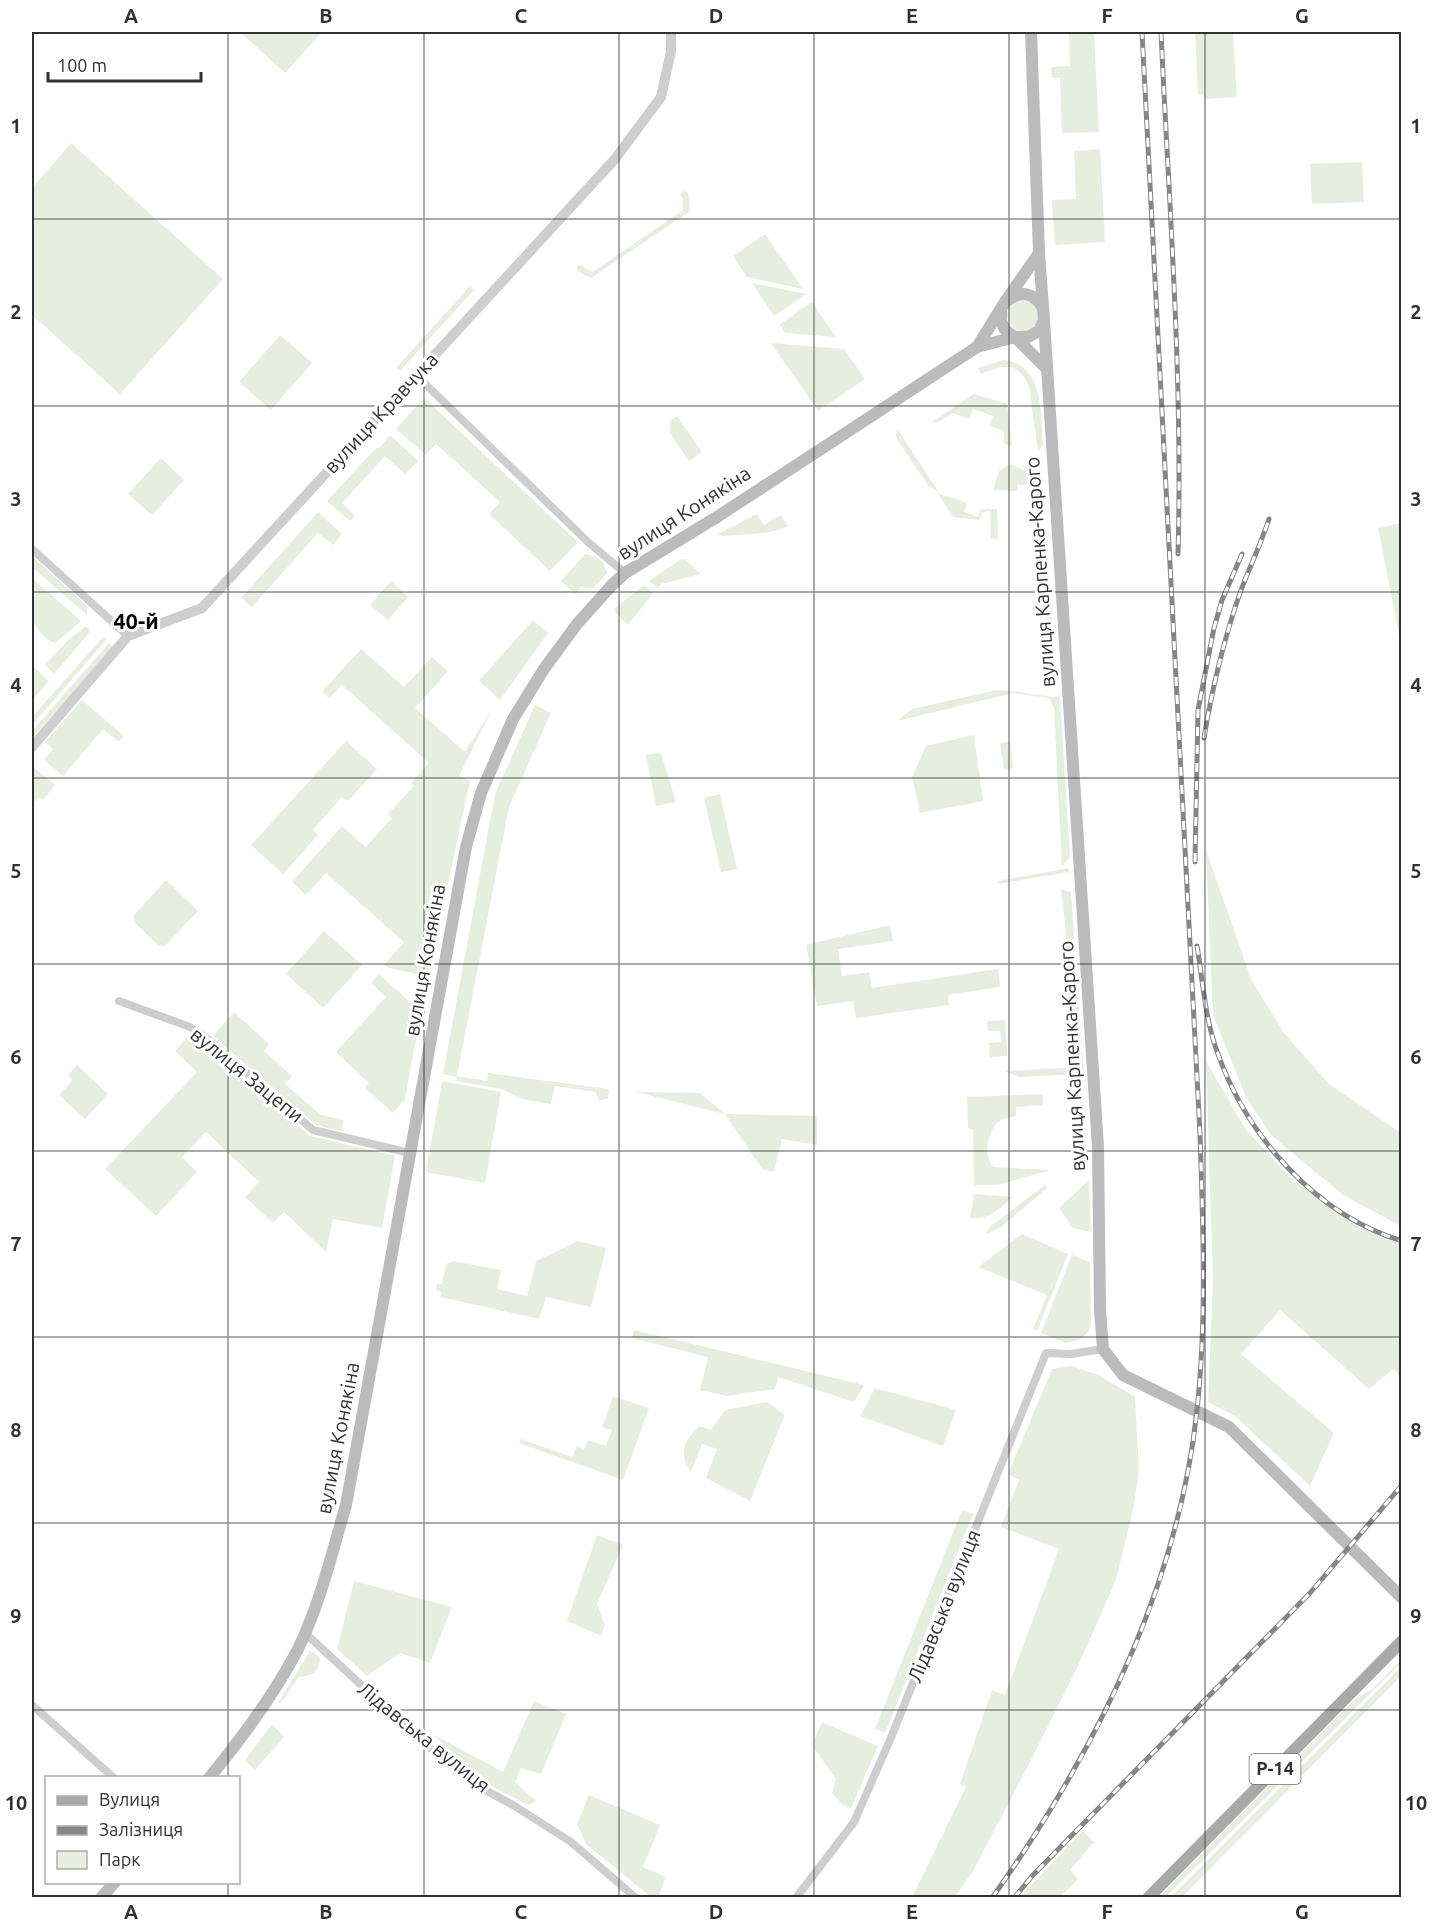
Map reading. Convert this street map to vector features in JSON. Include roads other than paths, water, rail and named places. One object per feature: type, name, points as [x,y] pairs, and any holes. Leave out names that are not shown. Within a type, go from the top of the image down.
[{"type":"main road","points":[[977,347],[1039,253],[1031,32]]},
{"type":"main road","name":"вулиця Карпенка-Карого","points":[[1039,253],[1098,1148],[1100,1310],[1103,1349]]},
{"type":"main road","points":[[977,347],[1015,337],[1028,337],[1039,331],[1044,314],[1037,299],[1026,294],[1014,295],[1003,307],[1001,322],[1006,331],[1015,337],[1047,369]]},
{"type":"main road","name":"вулиця Конякіна","points":[[211,1776],[258,1714],[297,1650],[325,1578],[346,1505],[466,847],[481,793],[513,718],[544,669],[577,624],[625,573],[717,517],[977,347]]},
{"type":"main road","points":[[1103,1349],[1123,1375],[1229,1427],[1401,1598]]},
{"type":"main road","name":"Р-14","points":[[1148,1898],[1401,1641]]},
{"type":"main road","points":[[101,1898],[113,1884]]},
{"type":"street","name":"вулиця Кравчука","points":[[32,747],[128,636],[202,608],[615,159],[661,97],[670,51],[671,32]]},
{"type":"street","points":[[416,375],[589,543],[625,573]]},
{"type":"street","points":[[32,549],[128,636]]},
{"type":"street","name":"вулиця Зацепи","points":[[119,1001],[190,1027],[204,1036],[313,1130],[410,1153]]},
{"type":"street","name":"Лідавська вулиця","points":[[796,1898],[854,1822],[890,1740],[1046,1353],[1071,1354],[1103,1349]]},
{"type":"street","name":"Лідавська вулиця","points":[[305,1633],[425,1744],[474,1784],[513,1805],[571,1842],[636,1898]]},
{"type":"street","points":[[32,1705],[112,1776]]},
{"type":"railway","points":[[992,1898],[1030,1843],[1065,1786],[1126,1667],[1151,1605],[1171,1541],[1187,1476],[1200,1376],[1203,1272],[1200,1134],[1142,32]]},
{"type":"railway","points":[[1161,32],[1177,358],[1178,554]]},
{"type":"railway","points":[[1204,738],[1229,628],[1269,519]]},
{"type":"railway","points":[[1195,862],[1198,710],[1214,628],[1222,600],[1242,554]]},
{"type":"railway","points":[[1197,946],[1207,1014],[1218,1054],[1231,1085],[1266,1142],[1314,1192],[1341,1212],[1371,1229],[1402,1241]]},
{"type":"railway","points":[[1014,1898],[1033,1875],[1310,1593],[1402,1485]]},
{"type":"district","name":"40-й","points":[[136,621]]}]
